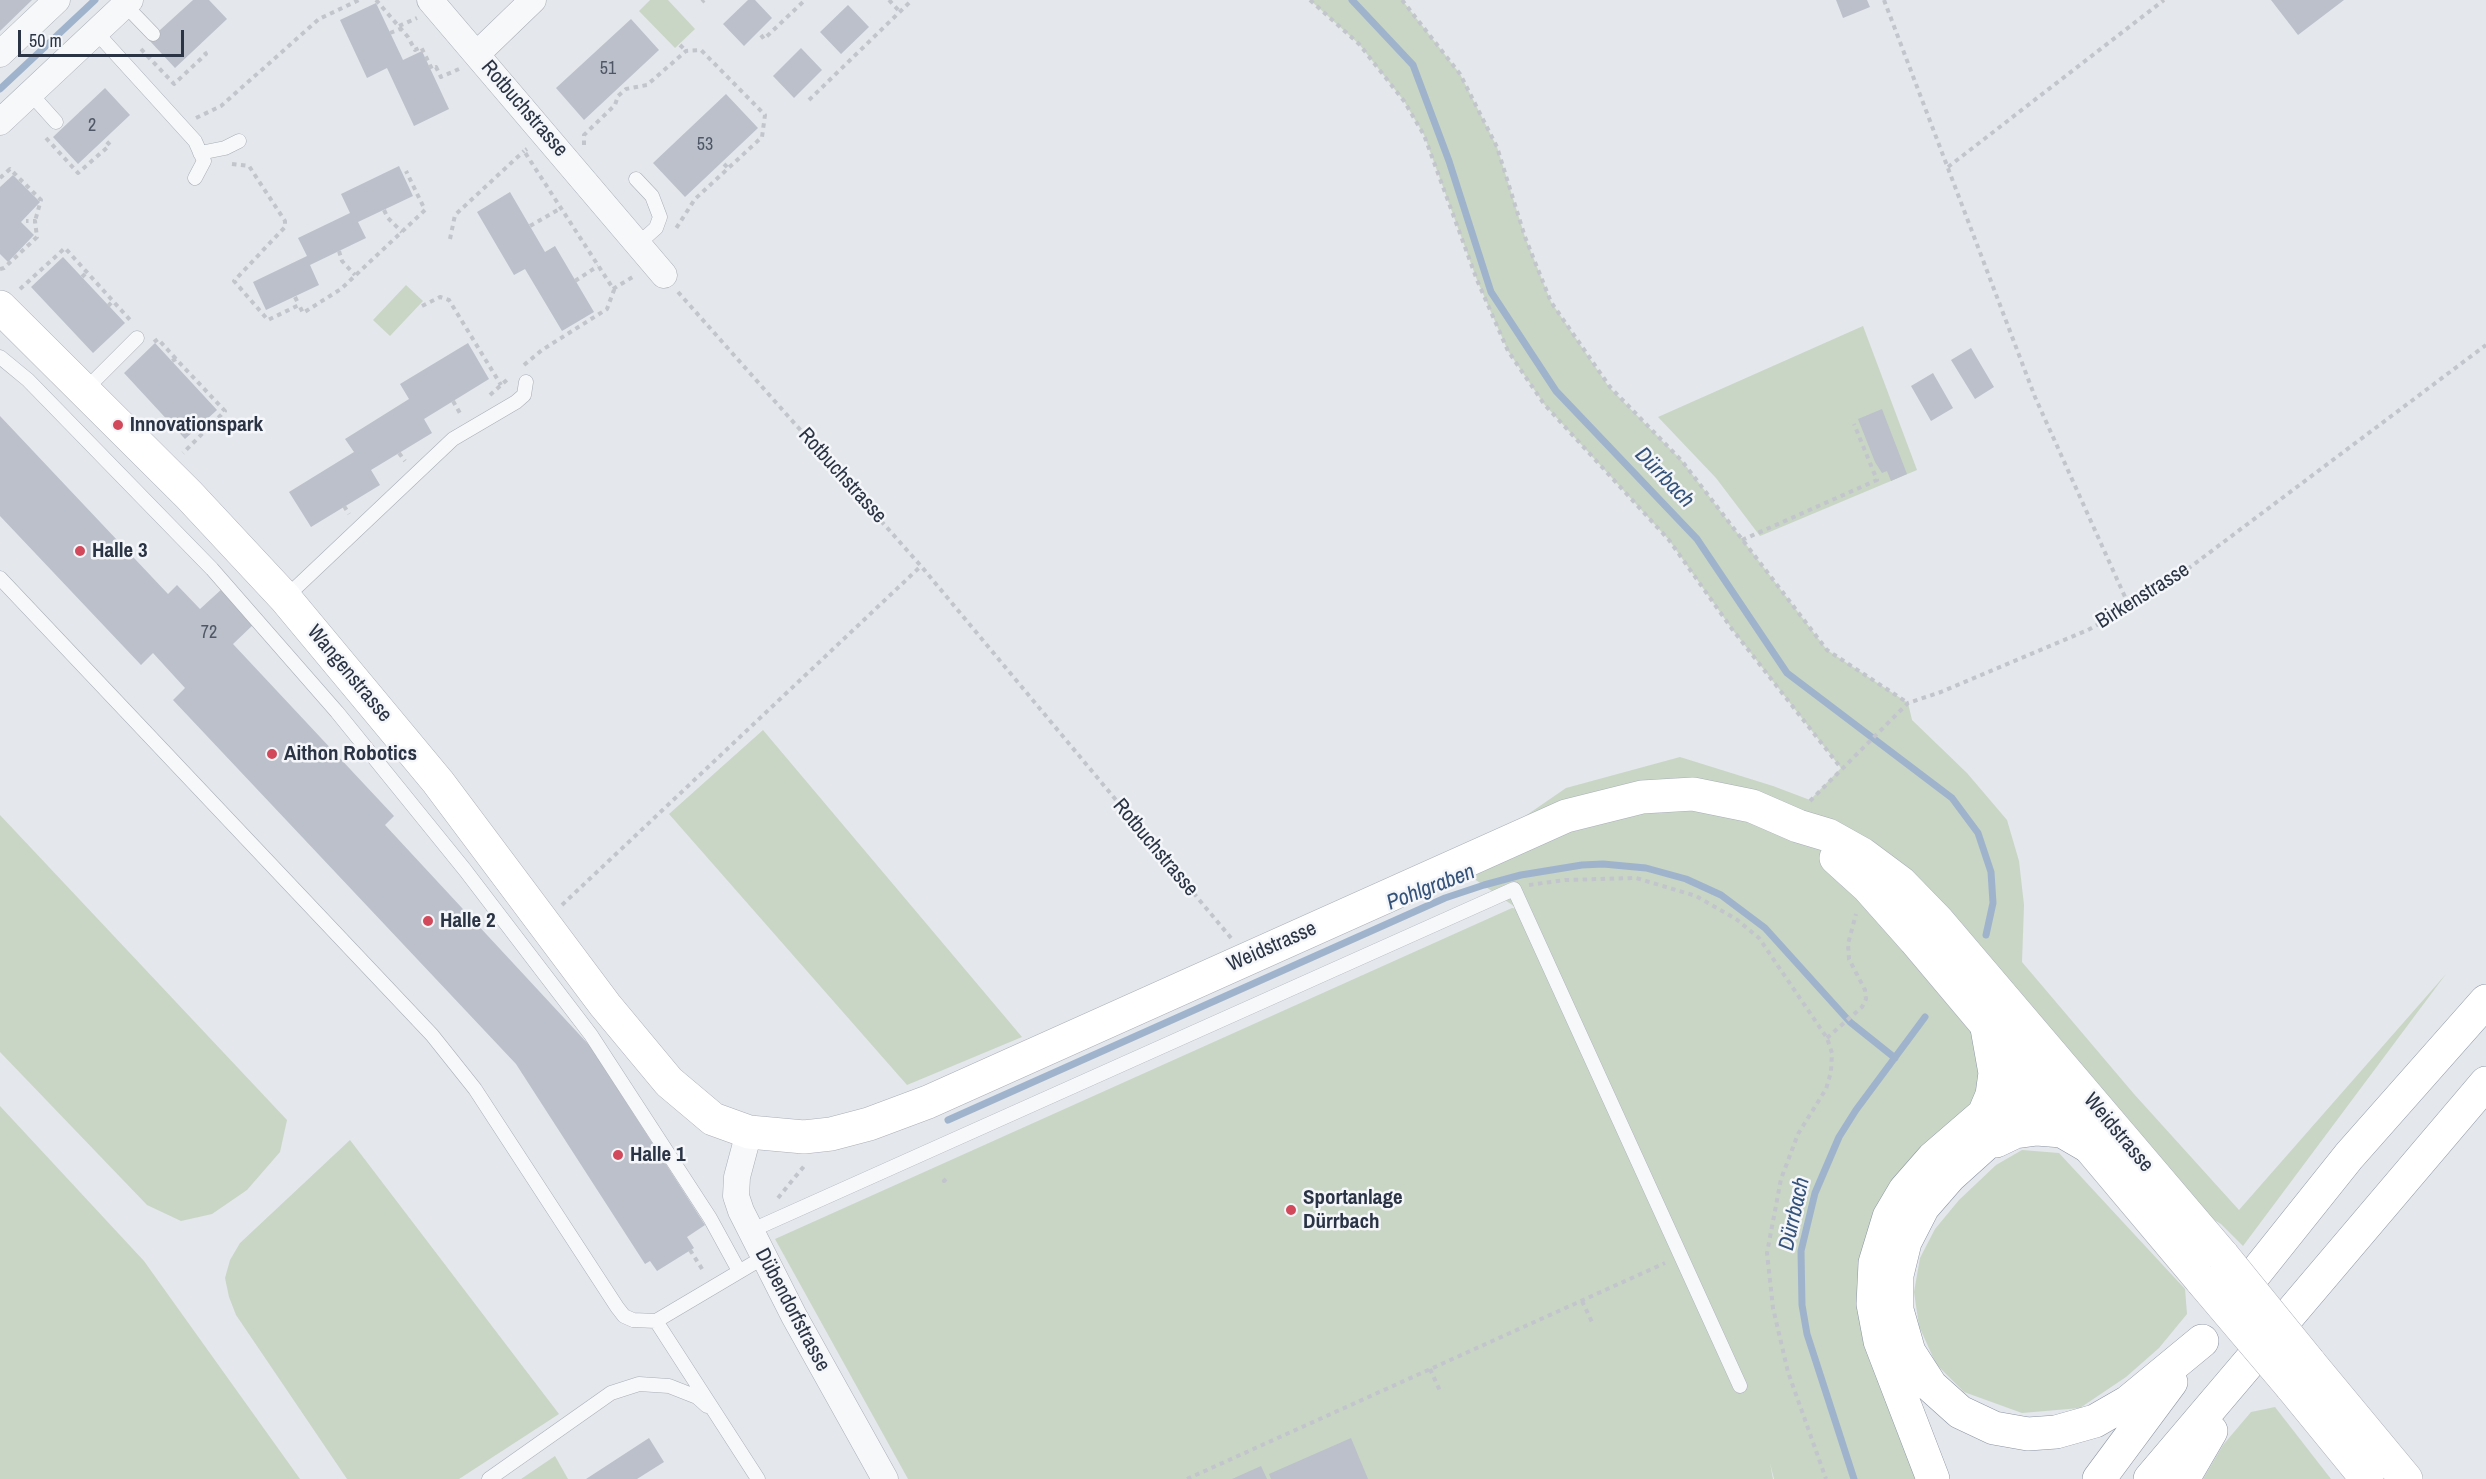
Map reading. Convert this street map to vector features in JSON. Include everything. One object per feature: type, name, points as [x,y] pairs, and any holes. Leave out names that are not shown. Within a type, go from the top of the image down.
[{"type":"main road","name":"Wangenstrasse","points":[[9,299],[85,390],[189,495],[285,598],[431,774],[605,1005],[669,1082],[713,1119],[749,1132]]},
{"type":"main road","name":"Weidstrasse","points":[[749,1132],[804,1137],[831,1134],[869,1124],[928,1102],[1566,816],[1642,796],[1693,794],[1752,806],[1798,826],[1828,835],[1862,854],[1901,883],[1937,920],[2028,1027],[2202,1281],[2406,1479]]},
{"type":"main road","name":"Weidstrasse","points":[[1798,826],[1868,887],[2036,1086],[2104,1140],[2223,1256],[2367,1479]]},
{"type":"main road","points":[[2099,1479],[2202,1341],[2349,1156],[2486,1001]]},
{"type":"main road","points":[[2028,1027],[2039,1066],[2032,1098],[2021,1112],[1950,1176],[1923,1207],[1905,1242],[1897,1275],[1897,1310],[1904,1338],[1917,1366],[1941,1397],[1973,1419],[2005,1431],[2035,1434],[2069,1429],[2095,1421],[2128,1402],[2202,1341]]},
{"type":"main road","points":[[1984,1114],[1992,1095],[1995,1073],[1987,1028]]},
{"type":"main road","points":[[2150,1479],[2486,1083]]},
{"type":"main road","points":[[1933,1479],[1880,1341],[1873,1304],[1875,1263],[1886,1224],[1905,1190],[1933,1158],[2007,1096],[2036,1086]]},
{"type":"main road","points":[[1981,1148],[2015,1132],[2037,1129],[2062,1131],[2104,1140]]},
{"type":"main road","points":[[2183,1479],[2206,1439],[2292,1312]]},
{"type":"street","points":[[0,54],[57,0]]},
{"type":"street","points":[[472,59],[533,0]]},
{"type":"street","points":[[16,107],[99,35],[127,2]]},
{"type":"street","name":"Rotbuchstrasse","points":[[427,7],[504,96],[545,133],[664,275]]},
{"type":"street","name":"Dübendorfstrasse","points":[[749,1132],[737,1177],[736,1196],[750,1231],[794,1316],[885,1479]]},
{"type":"lane","points":[[127,2],[153,34]]},
{"type":"lane","points":[[99,35],[195,141],[202,157],[195,177]]},
{"type":"lane","points":[[16,107],[56,122]]},
{"type":"lane","points":[[202,157],[239,141]]},
{"type":"lane","points":[[636,179],[652,196],[660,217],[643,249]]},
{"type":"lane","points":[[85,390],[137,338]]},
{"type":"lane","points":[[0,357],[28,380],[212,569],[337,712],[458,860],[591,1035],[710,1218],[739,1271]]},
{"type":"lane","points":[[285,598],[453,439],[524,395],[526,382]]},
{"type":"lane","points":[[0,578],[432,1035],[475,1089],[624,1316],[633,1320],[656,1321],[764,1257]]},
{"type":"lane","points":[[750,1231],[1514,889],[1679,1257],[1740,1386]]},
{"type":"lane","points":[[656,1321],[758,1479]]},
{"type":"lane","points":[[489,1479],[611,1393],[639,1384],[669,1386],[697,1397],[722,1424]]},
{"type":"path","points":[[182,124],[221,106],[319,19],[359,0]]},
{"type":"path","points":[[376,0],[408,37],[415,50],[421,48],[432,69],[436,67],[441,77]]},
{"type":"path","points":[[761,35],[764,39],[805,0]]},
{"type":"path","points":[[889,0],[900,12]]},
{"type":"path","points":[[809,100],[861,45],[912,0]]},
{"type":"path","points":[[1310,0],[1359,44],[1404,100],[1424,135],[1477,280],[1508,351],[1544,404],[1669,540],[1732,629],[1841,768]]},
{"type":"path","points":[[1402,0],[1466,84],[1497,147],[1526,237],[1551,302],[1610,387],[1682,461],[1827,650],[1908,703]]},
{"type":"path","points":[[1884,0],[2035,397],[2130,608]]},
{"type":"path","points":[[1948,167],[2164,0]]},
{"type":"path","points":[[390,33],[427,7]]},
{"type":"path","points":[[99,35],[116,31],[125,32],[174,84],[206,54],[204,51]]},
{"type":"path","points":[[680,45],[686,51]]},
{"type":"path","points":[[584,135],[615,105],[621,90],[647,85],[686,51],[701,50],[765,115],[762,137],[695,199],[675,231],[643,249]]},
{"type":"path","points":[[435,80],[472,59]]},
{"type":"path","points":[[16,107],[78,173],[110,145],[106,141]]},
{"type":"path","points":[[450,239],[455,215],[545,133]]},
{"type":"path","points":[[486,399],[542,350],[607,309],[614,290],[524,151]]},
{"type":"path","points":[[202,157],[249,166],[285,221],[285,227],[234,281],[268,320],[299,305]]},
{"type":"path","points":[[724,164],[728,168]]},
{"type":"path","points":[[0,178],[10,169],[41,200],[35,221],[37,237],[0,270]]},
{"type":"path","points":[[295,297],[303,313],[341,289],[425,210],[406,171]]},
{"type":"path","points":[[530,226],[561,208]]},
{"type":"path","points":[[384,210],[388,218],[402,232]]},
{"type":"path","points":[[26,221],[35,221]]},
{"type":"path","points":[[9,299],[65,248],[131,320]]},
{"type":"path","points":[[339,251],[342,261],[355,275]]},
{"type":"path","points":[[575,281],[598,266]]},
{"type":"path","points":[[82,277],[87,272]]},
{"type":"path","name":"Rotbuchstrasse","points":[[664,275],[921,566],[1247,958]]},
{"type":"path","points":[[422,306],[440,297],[449,300],[501,385]]},
{"type":"path","points":[[108,306],[113,301]]},
{"type":"path","points":[[159,340],[174,360],[225,411],[181,455]]},
{"type":"path","name":"Birkenstrasse","points":[[1798,826],[1810,801],[1908,703],[1941,692],[2088,630],[2157,592],[2486,345]]},
{"type":"path","points":[[453,401],[463,419]]},
{"type":"path","points":[[453,439],[452,428],[471,412]]},
{"type":"path","points":[[1742,540],[1877,480],[1854,424]]},
{"type":"path","points":[[544,922],[921,566]]},
{"type":"path","points":[[1514,889],[1565,880],[1636,878],[1696,896],[1736,919],[1759,938],[1827,1038],[1832,1053],[1832,1072],[1826,1089],[1798,1134],[1781,1179],[1767,1253],[1773,1308],[1788,1372],[1826,1479]]},
{"type":"path","points":[[1827,1038],[1862,1006],[1866,999],[1865,990],[1849,959],[1848,944],[1860,902],[1868,887]]},
{"type":"path","points":[[750,1231],[831,1134]]},
{"type":"path","points":[[690,1250],[714,1287]]},
{"type":"path","points":[[1187,1479],[1679,1257]]},
{"type":"path","points":[[1582,1301],[1592,1322]]},
{"type":"path","points":[[1430,1369],[1440,1391]]},
{"type":"green space","points":[[650,0],[668,0],[695,29],[675,48],[639,11]]},
{"type":"green space","name":"Sportanlage Dürrbach","points":[[1310,0],[1402,0],[1460,74],[1497,147],[1525,237],[1551,302],[1609,387],[1682,461],[1827,650],[1908,703],[1912,720],[1967,773],[2007,820],[2019,861],[2024,905],[2022,962],[2134,1094],[2239,1210],[2446,974],[2243,1246],[2221,1224],[2093,1149],[1995,1073],[1883,1231],[1933,1479],[1774,1479],[1770,1463],[1773,1479],[908,1479],[775,1239],[1512,908],[1518,909],[1454,865],[1566,788],[1680,757],[1810,800],[1841,768],[1732,629],[1669,540],[1544,404],[1508,351],[1477,280],[1424,135],[1404,101],[1359,44]]},
{"type":"green space","points":[[406,285],[423,301],[390,336],[373,320]]},
{"type":"green space","points":[[1863,326],[1917,470],[1760,536],[1716,478],[1658,417]]},
{"type":"green space","points":[[763,730],[1022,1037],[907,1085],[669,814]]},
{"type":"green space","points":[[0,815],[287,1120],[280,1152],[247,1190],[212,1214],[181,1221],[147,1205],[0,1052]]},
{"type":"green space","points":[[0,1106],[144,1261],[300,1479],[0,1479]]},
{"type":"green space","points":[[350,1140],[559,1414],[459,1479],[347,1479],[236,1315],[229,1297],[225,1278],[230,1260],[240,1243]]},
{"type":"green space","points":[[2022,1150],[2059,1153],[2185,1289],[2187,1314],[2159,1348],[2126,1377],[2080,1408],[2022,1413],[1964,1392],[1936,1364],[1919,1326],[1914,1292],[1920,1258],[1935,1229],[1959,1200],[1996,1165]]},
{"type":"green space","points":[[2275,1407],[2331,1479],[2203,1479],[2223,1445],[2251,1412]]},
{"type":"green space","points":[[555,1456],[568,1479],[521,1479]]},
{"type":"building","points":[[0,0],[32,0],[0,31]]},
{"type":"building","points":[[193,0],[209,0],[227,19],[175,68],[149,40]]},
{"type":"building","points":[[748,0],[755,0],[772,18],[744,46],[723,24]]},
{"type":"building","points":[[1836,0],[1867,0],[1870,7],[1843,18]]},
{"type":"building","points":[[2271,0],[2344,0],[2298,35]]},
{"type":"building","points":[[376,3],[403,60],[422,51],[449,109],[414,126],[387,68],[367,78],[340,20]]},
{"type":"building","points":[[848,5],[869,27],[841,54],[820,32]]},
{"type":"building","points":[[631,19],[659,50],[584,120],[556,88]]},
{"type":"building","points":[[801,48],[822,70],[794,98],[773,76]]},
{"type":"building","points":[[105,88],[130,115],[78,164],[53,137]]},
{"type":"building","points":[[726,94],[758,128],[685,197],[653,163]]},
{"type":"building","points":[[399,166],[413,196],[358,222],[366,238],[310,265],[319,285],[266,310],[253,282],[307,256],[298,238],[350,213],[341,194]]},
{"type":"building","points":[[13,175],[40,202],[21,222],[34,235],[8,262],[0,254],[0,187]]},
{"type":"building","points":[[510,192],[545,252],[555,246],[594,312],[562,331],[525,269],[514,275],[477,212]]},
{"type":"building","points":[[63,257],[125,323],[93,353],[31,287]]},
{"type":"building","points":[[155,343],[217,410],[185,439],[124,373]]},
{"type":"building","points":[[468,343],[489,379],[424,419],[432,433],[371,470],[380,485],[311,527],[289,492],[354,452],[345,439],[409,399],[400,384]]},
{"type":"building","points":[[1971,348],[1994,387],[1975,399],[1951,360]]},
{"type":"building","points":[[1933,373],[1953,408],[1931,421],[1911,386]]},
{"type":"building","points":[[1882,409],[1907,474],[1891,481],[1887,471],[1882,473],[1875,462],[1858,419]]},
{"type":"building","points":[[0,416],[168,594],[177,585],[200,609],[223,588],[255,623],[233,644],[394,816],[385,825],[590,1046],[705,1225],[687,1237],[694,1248],[657,1271],[650,1261],[645,1264],[516,1064],[173,700],[185,688],[153,653],[141,665],[0,516]]},
{"type":"building","points":[[649,1438],[664,1462],[637,1479],[586,1479]]},
{"type":"building","points":[[1351,1438],[1368,1479],[1271,1479],[1269,1474]]},
{"type":"building","points":[[1261,1466],[1267,1479],[1232,1479]]},
{"type":"waterway","points":[[0,89],[95,0]]},
{"type":"waterway","name":"Dürrbach","points":[[1352,0],[1413,65],[1449,161],[1491,292],[1556,391],[1697,539],[1787,673],[1952,798],[1978,833],[1991,872],[1993,903],[1986,935]]},
{"type":"waterway","name":"Pohlgraben","points":[[948,1120],[1445,898],[1521,875],[1582,865],[1603,864],[1646,868],[1686,879],[1721,895],[1765,928],[1850,1022],[1895,1058]]},
{"type":"waterway","name":"Dürrbach","points":[[1854,1479],[1807,1334],[1802,1305],[1801,1251],[1815,1193],[1839,1137],[1856,1110],[1925,1017]]},
{"type":"place","name":"Innovationspark","points":[[118,425]]},
{"type":"place","name":"Halle 3","points":[[80,551]]},
{"type":"place","name":"Aithon Robotics","points":[[272,754]]},
{"type":"place","name":"Halle 2","points":[[428,921]]},
{"type":"place","name":"Halle 1","points":[[618,1155]]},
{"type":"place","name":"Sportanlage Dürrbach","points":[[1291,1210]]}]
